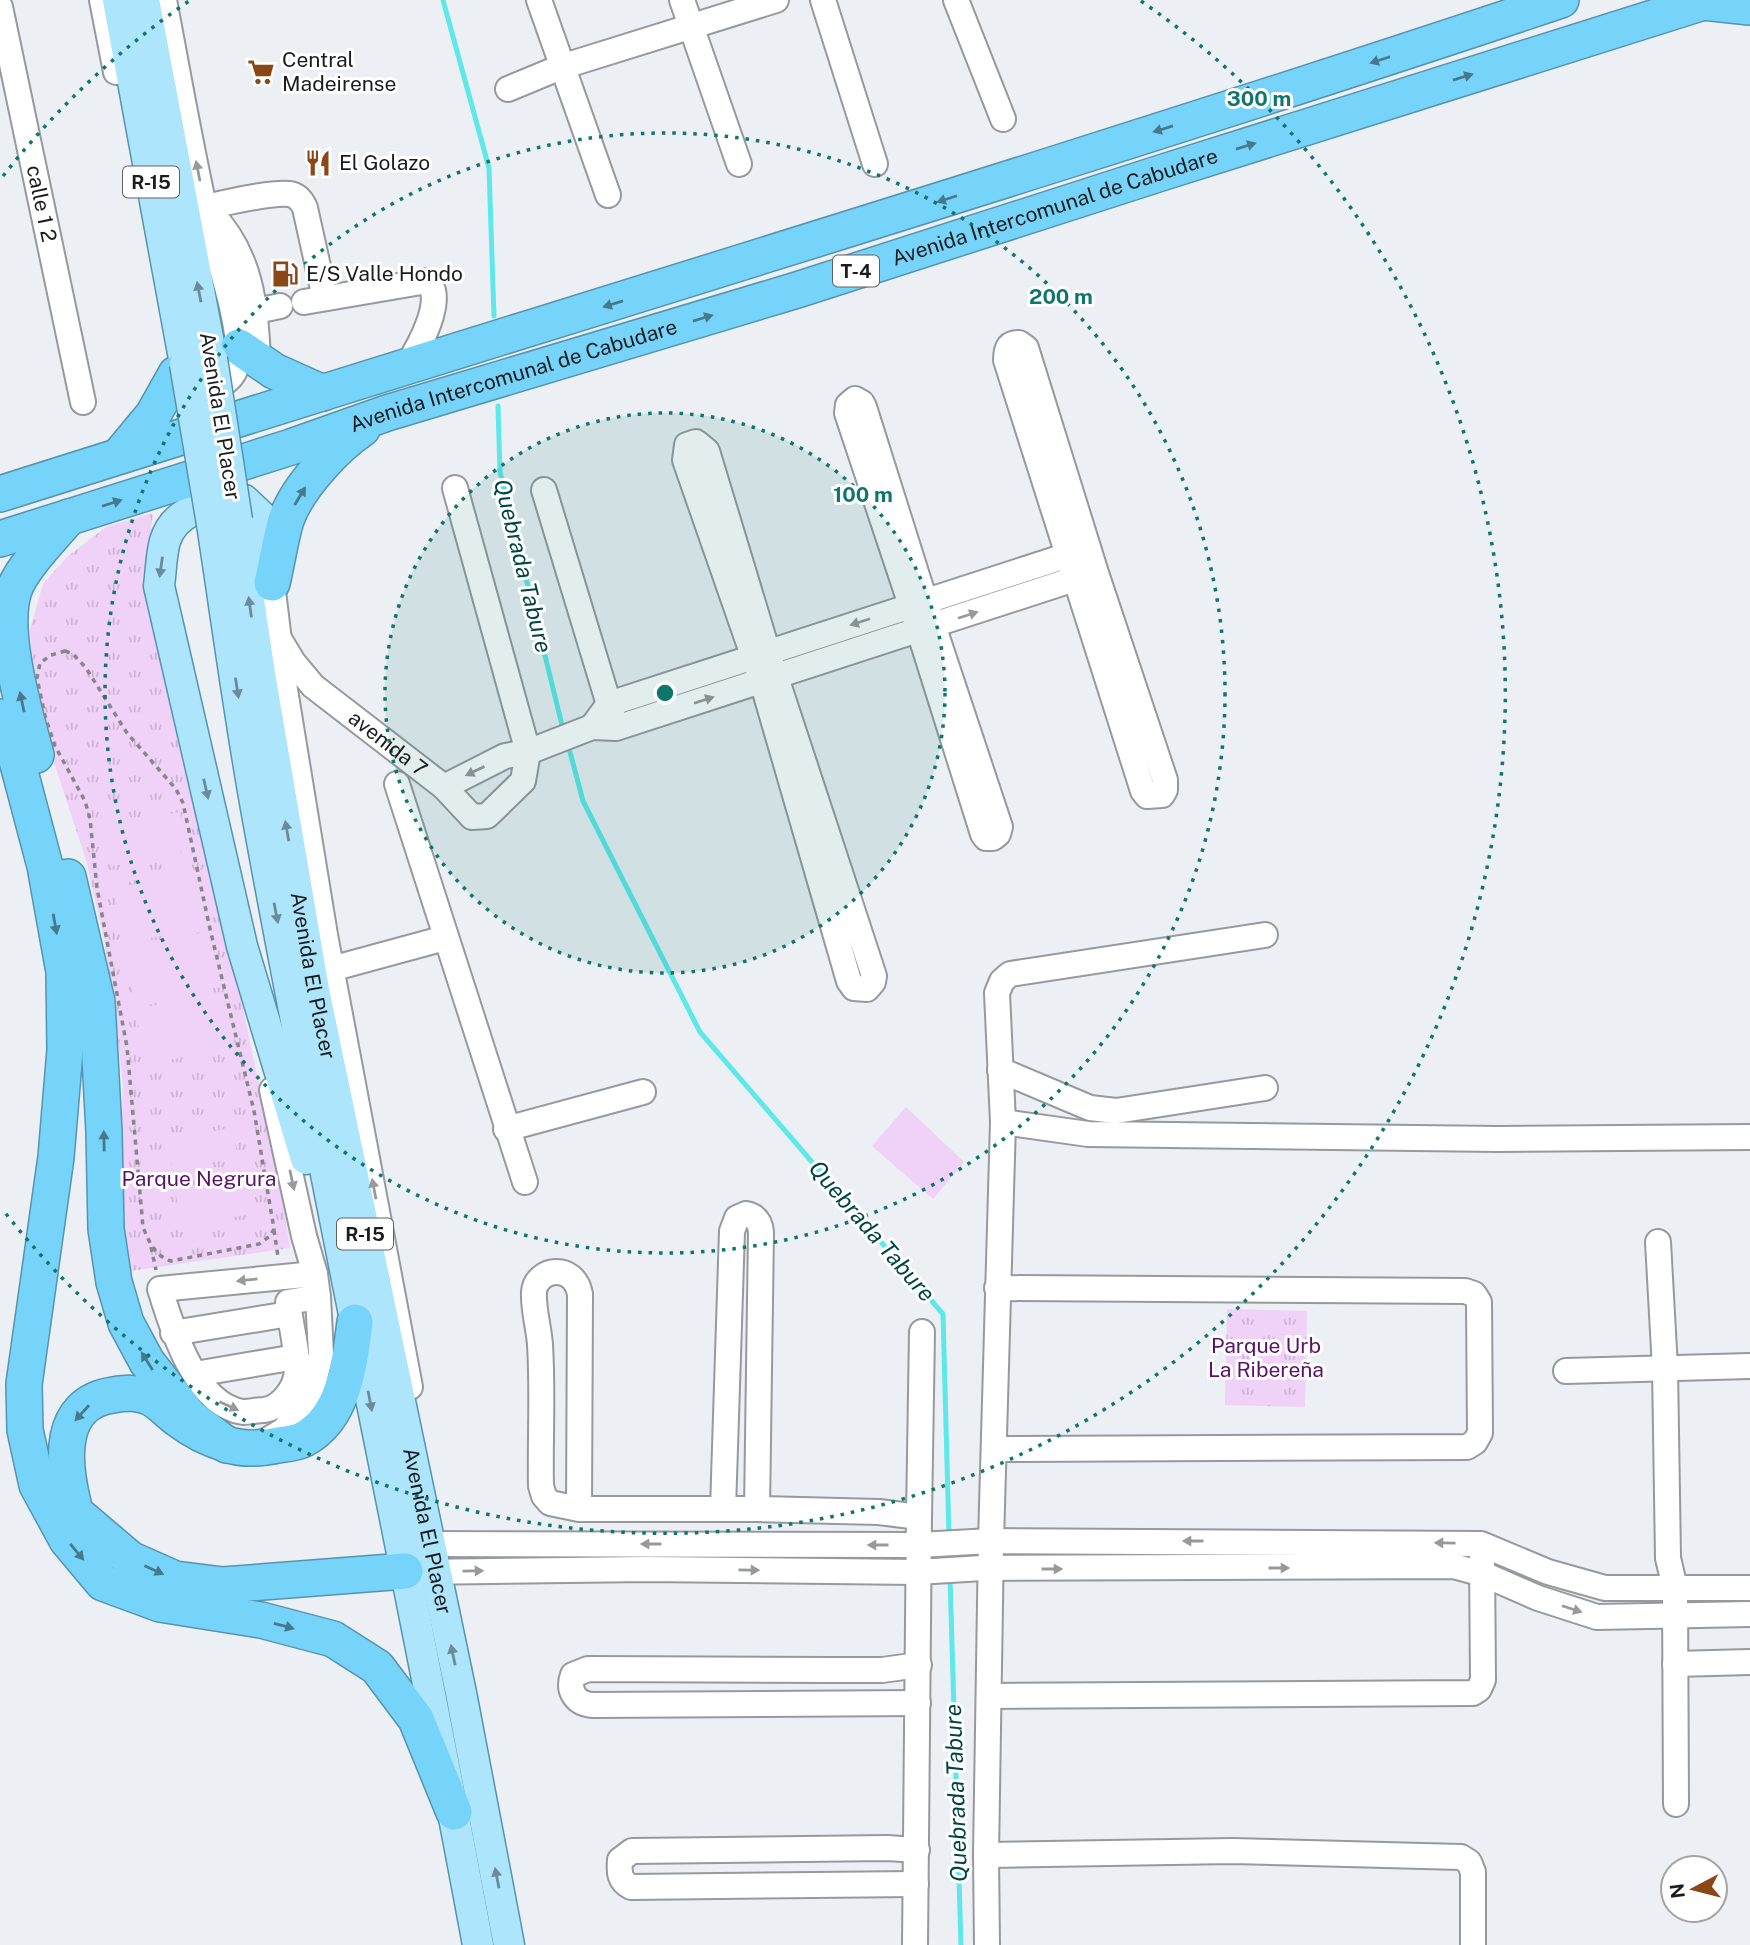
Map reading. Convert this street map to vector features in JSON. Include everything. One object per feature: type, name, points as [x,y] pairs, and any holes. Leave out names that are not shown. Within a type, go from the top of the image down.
[{"type":"highway","name":"Avenida Intercomunal de Cabudare","points":[[0,494],[778,253],[1311,84],[1561,0]]},
{"type":"highway","points":[[1707,1],[1750,7]]},
{"type":"highway","name":"Avenida Intercomunal de Cabudare","points":[[0,539],[291,447],[387,413],[797,290],[1707,1]]},
{"type":"highway","points":[[119,456],[153,415],[214,361],[274,371],[323,393]]},
{"type":"highway","points":[[272,583],[287,517],[313,475],[346,440],[387,413]]},
{"type":"highway","points":[[69,517],[34,559],[14,590],[9,625],[23,708],[82,930],[97,1002],[106,1229],[114,1282],[126,1323],[147,1362],[190,1417],[239,1447]]},
{"type":"highway","points":[[0,717],[10,734],[45,866],[64,972],[65,1050],[56,1157],[45,1379],[48,1440],[57,1480],[76,1513],[130,1559],[175,1580],[223,1585],[418,1558]]},
{"type":"highway","points":[[56,1157],[24,1384],[25,1430],[37,1485],[67,1539],[103,1583],[160,1604],[261,1620],[333,1639],[377,1667],[416,1719],[454,1812]]},
{"type":"highway","points":[[76,1513],[66,1476],[66,1445],[73,1423],[83,1407],[103,1396],[132,1392],[151,1398],[181,1422],[239,1447],[303,1440],[328,1420],[350,1361],[355,1322]]},
{"type":"main road","name":"Avenida El Placer","points":[[118,0],[214,361]]},
{"type":"main road","name":"Avenida El Placer","points":[[144,0],[214,361],[225,522],[257,815],[355,1322],[418,1558],[509,1945]]},
{"type":"main road","points":[[272,583],[270,541],[261,516],[244,500],[219,500],[183,514],[165,539],[159,586],[242,946],[346,1281]]},
{"type":"main road","name":"Avenida El Placer","points":[[225,522],[260,674],[314,990],[411,1450],[418,1558],[454,1812],[478,1945]]},
{"type":"street","points":[[103,0],[214,361]]},
{"type":"street","points":[[164,0],[205,207],[232,309],[214,361]]},
{"type":"street","points":[[539,0],[608,195]]},
{"type":"street","points":[[682,0],[739,164]]},
{"type":"street","points":[[508,89],[561,67],[776,0]]},
{"type":"street","points":[[823,0],[875,164]]},
{"type":"street","points":[[956,0],[1003,119]]},
{"type":"street","name":"calle 1 2","points":[[0,7],[83,402]]},
{"type":"street","points":[[205,207],[275,195],[296,196],[305,208],[303,302]]},
{"type":"street","points":[[205,207],[223,225],[237,247],[256,311]]},
{"type":"street","points":[[214,361],[256,311],[423,280],[431,283],[435,301],[414,355],[406,367]]},
{"type":"street","points":[[1036,418],[1086,576],[1143,791],[1147,796],[1162,795],[1165,780],[1086,576]]},
{"type":"street","points":[[761,655],[707,451],[702,445],[691,443],[685,450],[685,460],[761,655],[874,976],[867,989],[854,988],[849,981],[769,679]]},
{"type":"street","points":[[874,466],[918,603],[1000,827],[993,838],[986,838],[983,834],[927,628]]},
{"type":"street","points":[[455,488],[528,752],[761,655],[1079,552]]},
{"type":"street","points":[[544,490],[606,720]]},
{"type":"street","points":[[606,720],[769,679],[1086,576]]},
{"type":"street","points":[[272,583],[301,792],[331,969],[410,1379],[411,1450]]},
{"type":"street","name":"avenida 7","points":[[278,639],[306,678],[444,787],[472,817],[487,816],[523,781],[528,752],[505,757],[444,787]]},
{"type":"street","points":[[301,792],[304,746],[300,719],[304,709],[313,701],[331,699]]},
{"type":"street","points":[[397,784],[525,1182]]},
{"type":"street","points":[[987,1945],[987,1569],[995,1448],[1003,1122],[997,993],[1002,981],[1010,974],[1265,935]]},
{"type":"street","points":[[331,969],[445,938]]},
{"type":"street","points":[[239,1447],[284,1430],[310,1398],[321,1354],[317,1286],[242,946]]},
{"type":"street","points":[[1000,1070],[1090,1108],[1116,1111],[1265,1088]]},
{"type":"street","points":[[506,1129],[643,1092]]},
{"type":"street","points":[[1003,1122],[1088,1134],[1498,1139],[1750,1137]]},
{"type":"street","points":[[723,1509],[732,1231],[737,1219],[746,1214],[757,1219],[761,1232],[758,1509]]},
{"type":"street","points":[[1658,1242],[1665,1368],[1668,1558],[1675,1588],[1676,1804]]},
{"type":"street","points":[[579,1509],[580,1294],[578,1282],[572,1276],[551,1273],[541,1276],[534,1293],[540,1345],[541,1486],[550,1503],[579,1509],[758,1509],[879,1512],[919,1517]]},
{"type":"street","points":[[281,1276],[296,1357],[296,1376],[288,1395],[270,1409],[246,1412],[235,1410],[216,1400],[195,1374],[173,1333],[160,1289],[281,1276],[317,1286]]},
{"type":"street","points":[[173,1333],[288,1308],[317,1286]]},
{"type":"street","points":[[995,1448],[1467,1447],[1475,1442],[1480,1433],[1479,1302],[1474,1294],[1465,1291],[997,1288]]},
{"type":"street","points":[[915,1945],[919,1665],[917,1572],[922,1332]]},
{"type":"street","points":[[195,1374],[296,1357]]},
{"type":"street","points":[[1566,1371],[1750,1366]]},
{"type":"street","points":[[418,1558],[988,1541],[1481,1544],[1549,1572],[1605,1588],[1750,1588]]},
{"type":"street","points":[[989,1696],[1473,1693],[1479,1689],[1483,1680],[1481,1544]]},
{"type":"street","points":[[418,1558],[634,1570],[917,1572],[987,1569],[1453,1566],[1483,1574],[1538,1598],[1597,1617],[1750,1614]]},
{"type":"street","points":[[1538,1598],[1549,1572]]},
{"type":"street","points":[[1675,1664],[1750,1662]]},
{"type":"street","points":[[918,1703],[593,1705],[579,1701],[573,1695],[571,1680],[573,1675],[588,1669],[882,1670],[919,1665]]},
{"type":"street","points":[[916,1884],[631,1887],[620,1878],[619,1870],[620,1860],[632,1851],[887,1848],[917,1850]]},
{"type":"street","points":[[986,1855],[1233,1851],[1461,1857],[1469,1862],[1473,1872],[1474,1945]]},
{"type":"path","points":[[274,1229],[270,1236],[259,1244],[171,1261],[161,1258],[151,1245],[143,1227],[127,1047],[97,888],[90,819],[85,801],[55,746],[39,695],[37,678],[40,663],[51,655],[65,652],[74,654],[86,668],[127,733],[176,789],[183,803],[254,1111],[274,1229],[281,1276]]},
{"type":"green space","name":"Parque Negrura","points":[[153,513],[148,559],[280,1184],[290,1248],[130,1271],[119,1211],[123,1084],[103,934],[86,860],[33,698],[30,629],[43,584],[67,557],[106,527]]},
{"type":"green space","points":[[180,812],[187,850],[113,866],[105,826]]},
{"type":"green space","points":[[201,872],[211,926],[125,943],[114,888]]},
{"type":"green space","points":[[212,931],[221,987],[135,1002],[125,947]]},
{"type":"green space","points":[[223,992],[234,1046],[146,1065],[135,1009]]},
{"type":"green space","points":[[906,1107],[964,1162],[933,1199],[872,1146]]},
{"type":"green space","points":[[232,1128],[238,1158],[172,1169],[168,1139]]},
{"type":"green space","points":[[242,1185],[247,1215],[181,1225],[176,1195]]},
{"type":"green space","name":"Parque Urb La Ribereña","points":[[1227,1309],[1307,1311],[1305,1407],[1225,1405]]},
{"type":"waterway","name":"Quebrada Tabure","points":[[443,0],[489,168],[494,316]]},
{"type":"waterway","name":"Quebrada Tabure","points":[[498,406],[500,472],[562,725]]},
{"type":"waterway","name":"Quebrada Tabure","points":[[570,752],[583,801],[700,1032],[943,1314],[949,1536]]},
{"type":"waterway","name":"Quebrada Tabure","points":[[950,1577],[961,1945]]},
{"type":"place","name":"Central Madeirense","points":[[261,72]]},
{"type":"place","name":"El Golazo","points":[[318,163]]},
{"type":"place","name":"E/S Valle Hondo","points":[[285,274]]}]
